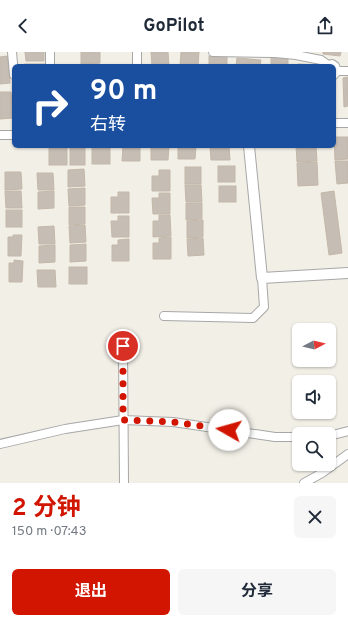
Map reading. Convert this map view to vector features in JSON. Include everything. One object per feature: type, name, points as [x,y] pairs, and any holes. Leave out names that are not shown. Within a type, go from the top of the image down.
[{"type":"street","points":[[12,52],[13,64]]},
{"type":"street","points":[[50,52],[50,64]]},
{"type":"street","points":[[137,52],[137,64]]},
{"type":"street","points":[[213,52],[275,53],[296,55],[321,60],[326,64]]},
{"type":"street","points":[[336,73],[348,72]]},
{"type":"street","points":[[336,123],[348,123]]},
{"type":"street","points":[[0,135],[12,135]]},
{"type":"street","points":[[164,316],[253,318],[264,307],[249,148]]},
{"type":"street","points":[[262,278],[348,273]]},
{"type":"street","points":[[123,346],[124,483]]},
{"type":"street","points":[[0,444],[65,429],[123,420],[173,422],[275,437],[292,437]]},
{"type":"street","points":[[336,434],[348,431]]},
{"type":"street","points":[[304,483],[322,473],[348,454]]},
{"type":"building","points":[[25,52],[44,52],[44,61],[26,61]]},
{"type":"building","points":[[81,52],[100,52],[100,63],[81,64]]},
{"type":"building","points":[[151,52],[168,52],[169,64],[152,64]]},
{"type":"building","points":[[181,52],[199,52],[198,64],[180,64]]},
{"type":"building","points":[[323,52],[341,52],[340,56],[323,54]]},
{"type":"building","points":[[8,56],[10,83],[0,84],[0,57]]},
{"type":"building","points":[[209,56],[227,56],[227,64],[209,64]]},
{"type":"building","points":[[271,57],[288,58],[288,64],[271,64]]},
{"type":"building","points":[[237,58],[261,60],[260,64],[236,64]]},
{"type":"building","points":[[348,77],[348,106],[344,107],[343,78]]},
{"type":"building","points":[[0,92],[11,92],[12,118],[0,119]]},
{"type":"building","points":[[336,137],[348,137],[348,159],[335,160]]},
{"type":"building","points":[[49,148],[67,148],[67,165],[49,165]]},
{"type":"building","points":[[70,148],[85,148],[85,165],[70,165]]},
{"type":"building","points":[[92,148],[110,148],[110,164],[92,164]]},
{"type":"building","points":[[123,148],[140,148],[140,161],[122,161]]},
{"type":"building","points":[[151,148],[169,148],[168,160],[151,160]]},
{"type":"building","points":[[178,148],[196,148],[195,159],[178,159]]},
{"type":"building","points":[[210,148],[229,148],[230,160],[211,160]]},
{"type":"building","points":[[296,148],[316,148],[317,161],[297,162]]},
{"type":"building","points":[[335,161],[348,161],[348,183],[337,184]]},
{"type":"building","points":[[317,162],[318,185],[298,186],[297,163]]},
{"type":"building","points":[[218,166],[235,166],[235,182],[218,182]]},
{"type":"building","points":[[185,167],[201,167],[201,184],[185,184]]},
{"type":"building","points":[[84,169],[85,186],[68,187],[68,170]]},
{"type":"building","points":[[159,170],[170,170],[170,191],[152,191],[152,176],[159,176]]},
{"type":"building","points":[[5,172],[21,172],[22,189],[5,190]]},
{"type":"building","points":[[37,173],[53,173],[54,190],[38,190]]},
{"type":"building","points":[[185,185],[201,185],[202,202],[186,202]]},
{"type":"building","points":[[219,186],[236,186],[236,202],[219,202]]},
{"type":"building","points":[[85,188],[85,205],[69,206],[68,189]]},
{"type":"building","points":[[5,191],[21,191],[22,208],[6,208]]},
{"type":"building","points":[[54,191],[54,208],[38,209],[38,192]]},
{"type":"building","points":[[334,191],[342,253],[329,255],[321,193]]},
{"type":"building","points":[[118,192],[129,192],[129,213],[111,213],[111,197],[118,197]]},
{"type":"building","points":[[159,193],[170,193],[170,214],[153,214],[152,198],[159,198]]},
{"type":"building","points":[[186,203],[202,203],[202,219],[186,220]]},
{"type":"building","points":[[69,207],[85,207],[85,224],[69,225]]},
{"type":"building","points":[[6,210],[22,210],[22,227],[6,227]]},
{"type":"building","points":[[159,215],[170,215],[171,236],[153,237],[153,221],[159,221]]},
{"type":"building","points":[[118,216],[129,216],[129,237],[112,237],[111,221],[118,221]]},
{"type":"building","points":[[203,220],[203,237],[187,238],[187,221]]},
{"type":"building","points":[[85,225],[86,242],[70,243],[69,226]]},
{"type":"building","points":[[54,226],[55,244],[39,244],[38,227]]},
{"type":"building","points":[[13,235],[22,235],[21,256],[8,256],[8,237],[13,237]]},
{"type":"building","points":[[171,237],[171,259],[153,259],[153,243],[159,243],[159,238]]},
{"type":"building","points":[[203,238],[204,255],[188,256],[187,239]]},
{"type":"building","points":[[129,239],[129,261],[112,261],[112,245],[118,245],[118,240]]},
{"type":"building","points":[[86,244],[86,261],[70,262],[70,245]]},
{"type":"building","points":[[55,245],[55,262],[39,263],[39,246]]},
{"type":"building","points":[[14,260],[23,261],[22,282],[9,282],[9,263],[14,263]]},
{"type":"building","points":[[69,267],[87,267],[87,284],[69,284]]},
{"type":"building","points":[[37,270],[55,270],[56,287],[38,287]]},
{"type":"route","points":[[123,346],[123,420],[173,422],[229,430]]}]
